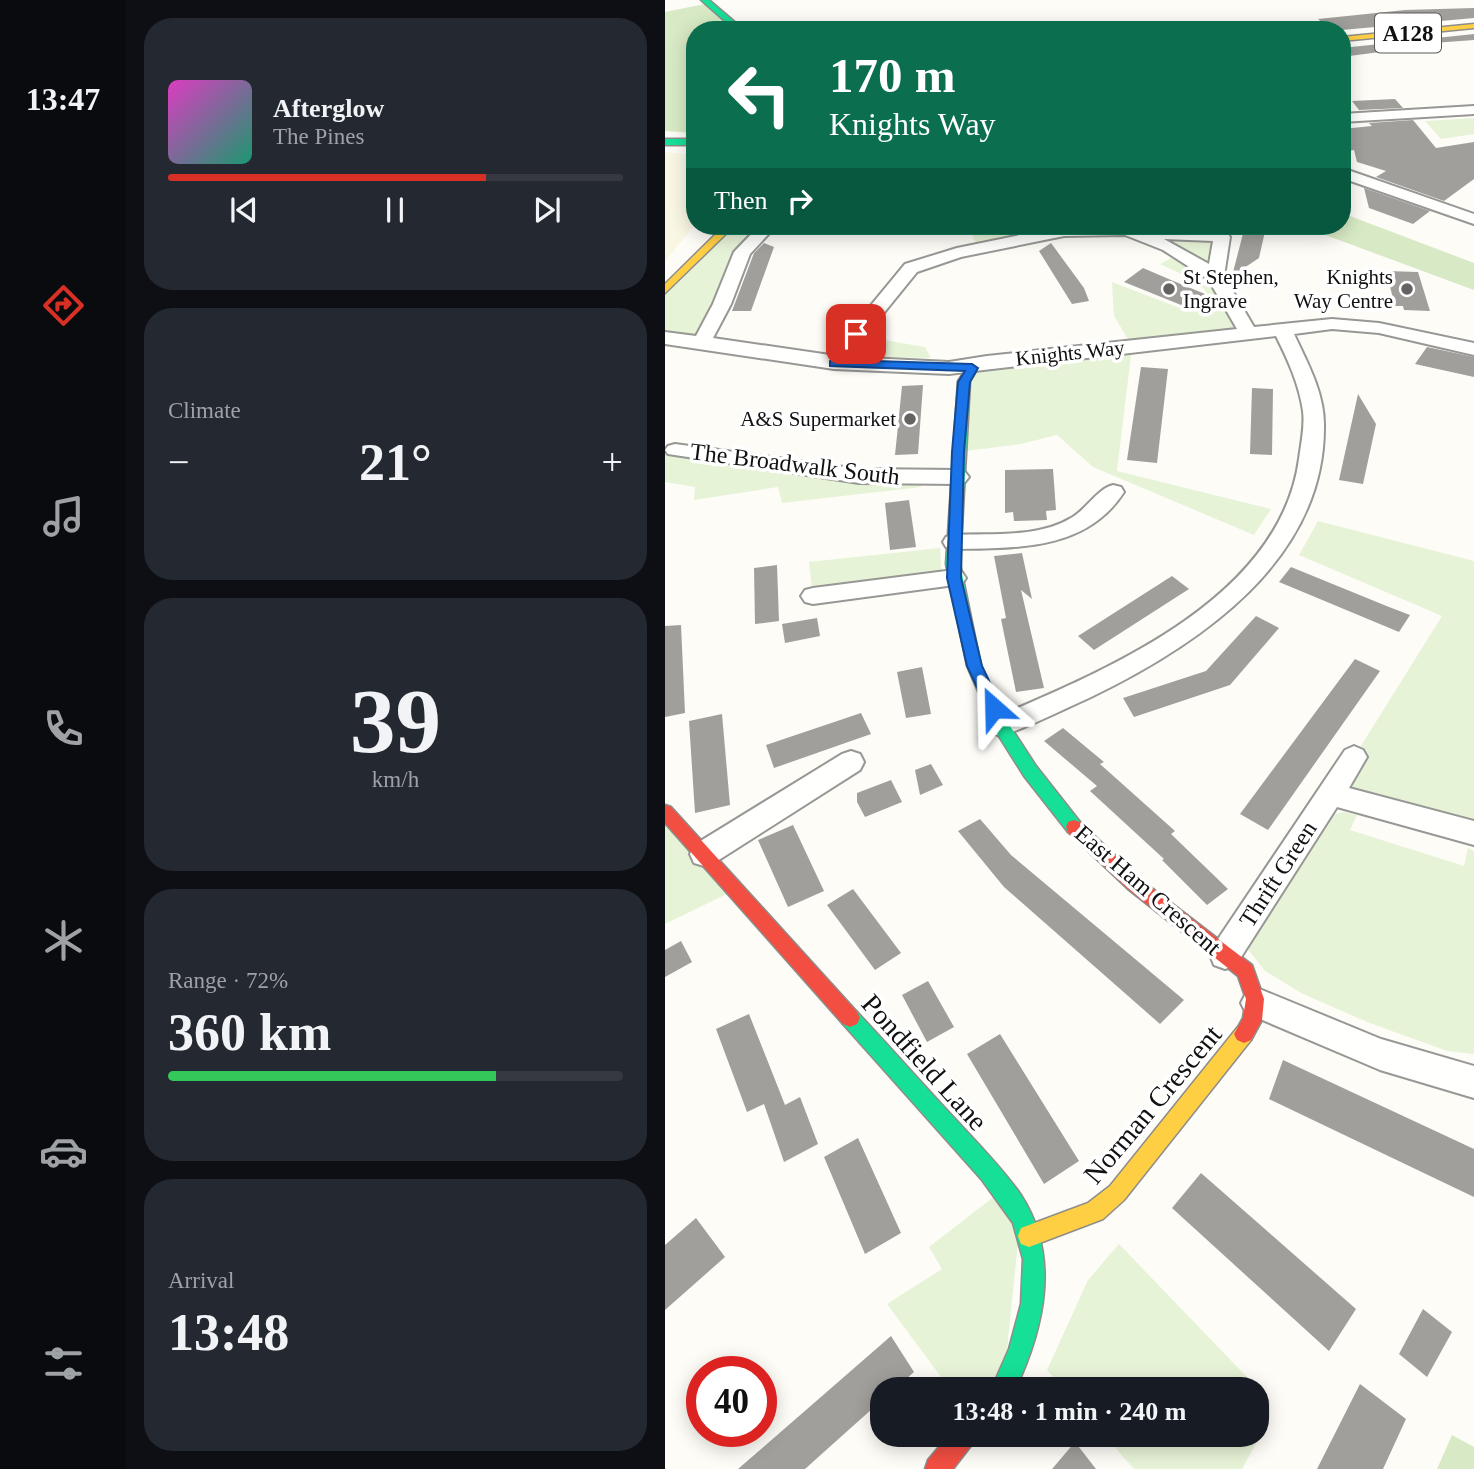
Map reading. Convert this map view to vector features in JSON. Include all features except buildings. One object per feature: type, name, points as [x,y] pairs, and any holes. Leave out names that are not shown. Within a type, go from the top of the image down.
[{"type":"street","points":[[705,0],[730,21]]},
{"type":"street","name":"A128","points":[[1351,37],[1474,26]]},
{"type":"street","points":[[1351,117],[1474,110]]},
{"type":"street","points":[[665,142],[686,142]]},
{"type":"street","points":[[1351,176],[1474,219]]},
{"type":"street","points":[[1451,211],[1466,200]]},
{"type":"street","points":[[665,290],[720,235]]},
{"type":"street","points":[[702,342],[722,304],[742,252],[759,235]]},
{"type":"street","points":[[834,363],[911,268],[976,239],[1020,235]]},
{"type":"street","points":[[1145,235],[1182,252],[1215,276],[1248,332]]},
{"type":"street","points":[[1188,235],[1222,237],[1215,276]]},
{"type":"street","name":"Knights Way","points":[[665,338],[834,363],[972,368],[987,362],[1332,324],[1379,328],[1474,349]]},
{"type":"street","points":[[1001,726],[1066,699],[1154,654],[1206,617],[1249,578],[1277,545],[1295,516],[1307,475],[1314,425],[1305,378],[1283,330]]},
{"type":"street","name":"East Ham Crescent","points":[[972,368],[964,382],[954,578],[974,666],[1001,726],[1030,771],[1075,829],[1134,884],[1245,971],[1255,989],[1257,1003]]},
{"type":"street","name":"The Broadwalk South","points":[[675,450],[859,476],[958,477]]},
{"type":"street","points":[[954,542],[1049,535],[1072,528],[1092,515],[1113,492]]},
{"type":"street","points":[[813,596],[954,578]]},
{"type":"street","name":"Thrift Green","points":[[1225,955],[1354,757]]},
{"type":"street","points":[[704,854],[851,762]]},
{"type":"street","name":"Thrift Green","points":[[1331,794],[1474,833]]},
{"type":"street","name":"Pondfield Lane","points":[[665,811],[1005,1189],[1021,1213],[1029,1236],[1033,1273],[1031,1307],[1022,1350],[1009,1377]]},
{"type":"street","points":[[1257,1003],[1380,1054],[1474,1082]]},
{"type":"street","name":"Norman Crescent","points":[[1029,1236],[1095,1211],[1117,1193],[1249,1028],[1257,1003]]},
{"type":"street","points":[[937,1469],[955,1447]]},
{"type":"shaded area","points":[[665,152],[686,154],[687,235],[665,261]]},
{"type":"green space","points":[[710,3],[734,21],[686,21],[686,132],[665,131],[665,12]]},
{"type":"green space","points":[[1474,118],[1474,134],[1441,139],[1425,121]]},
{"type":"green space","points":[[1351,216],[1474,263],[1474,290],[1325,235],[1351,235]]},
{"type":"green space","points":[[720,235],[758,235],[702,342],[665,338],[665,290]]},
{"type":"green space","points":[[973,235],[1069,235],[981,247]]},
{"type":"green space","points":[[1127,235],[1224,235],[1215,276],[1248,332],[1132,347],[1117,471],[1271,509],[1254,535],[1093,467],[1057,435],[1021,444],[958,452],[972,368],[1132,346],[1114,316],[1112,282],[1185,310],[1208,295],[1200,283],[1160,264],[1181,253],[1168,245]]},
{"type":"green space","points":[[872,338],[925,347],[930,356],[867,357],[861,346]]},
{"type":"green space","points":[[665,448],[859,476],[920,478],[921,487],[782,503],[778,487],[694,500],[695,487],[665,482]]},
{"type":"green space","points":[[1318,521],[1474,561],[1474,834],[1331,794],[1442,616],[1299,555]]},
{"type":"green space","points":[[940,548],[942,579],[813,596],[809,562]]},
{"type":"green space","points":[[665,811],[735,890],[665,924]]},
{"type":"green space","points":[[1343,812],[1357,815],[1350,830],[1464,866],[1468,848],[1474,851],[1474,1054],[1447,1051],[1367,1022],[1303,994],[1265,971],[1247,948],[1250,936],[1323,825],[1333,815]]},
{"type":"green space","points":[[1004,1189],[1021,1213],[1004,1377],[941,1377],[887,1304],[942,1269],[929,1247]]},
{"type":"green space","points":[[1119,1244],[1247,1377],[1053,1377],[1047,1370],[1088,1280]]},
{"type":"green space","points":[[1452,1435],[1474,1447],[1474,1469],[1437,1469]]},
{"type":"green space","points":[[1115,1447],[1254,1447],[1242,1469],[1134,1469]]},
{"type":"traffic: fast","points":[[705,0],[730,21]]},
{"type":"traffic: fast","points":[[665,142],[686,142]]},
{"type":"traffic: fast","points":[[972,368],[964,381],[953,564],[974,666],[1001,726],[1030,771],[1074,827]]},
{"type":"traffic: fast","points":[[850,1018],[990,1172],[1021,1216],[1034,1259],[1034,1281],[1027,1327],[1009,1377]]},
{"type":"traffic: slow","points":[[1351,38],[1474,26]]},
{"type":"traffic: slow","points":[[665,290],[720,235]]},
{"type":"traffic: slow","points":[[1029,1236],[1095,1211],[1117,1193],[1244,1034]]},
{"type":"traffic: jam","points":[[665,812],[850,1018]]},
{"type":"traffic: jam","points":[[1074,827],[1134,884],[1245,971],[1255,999],[1252,1020],[1244,1034]]},
{"type":"traffic: jam","points":[[937,1469],[955,1447]]},
{"type":"place","name":"St Stephen, Ingrave","points":[[1169,289]]},
{"type":"place","name":"Knights Way Centre","points":[[1407,289]]},
{"type":"place","name":"A&S Supermarket","points":[[910,419]]},
{"type":"route","points":[[856,334],[834,363],[903,368],[972,368],[964,382],[958,452],[954,578],[974,666],[994,708]]}]
